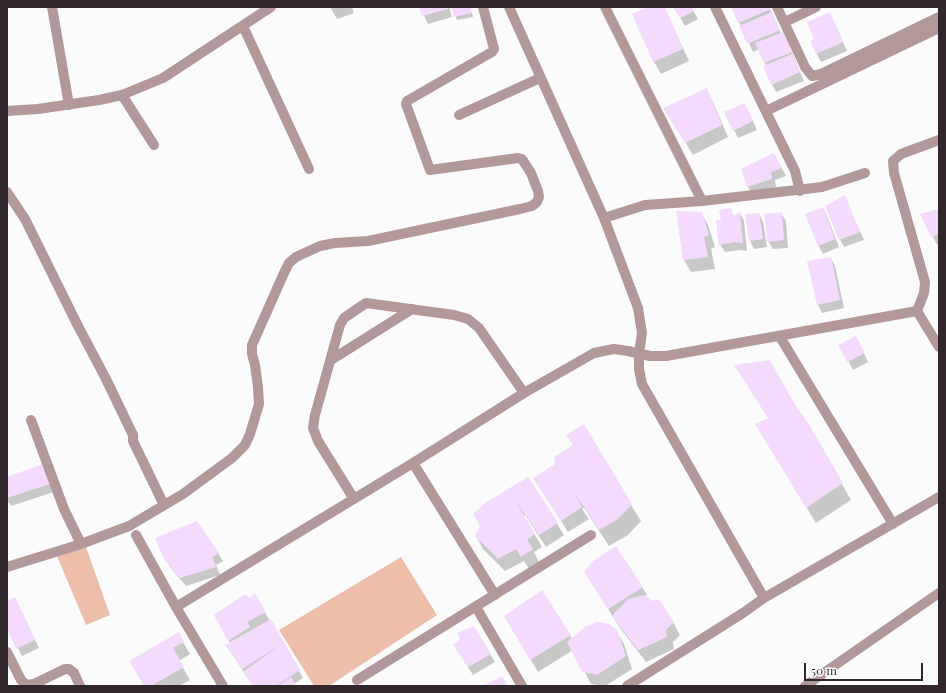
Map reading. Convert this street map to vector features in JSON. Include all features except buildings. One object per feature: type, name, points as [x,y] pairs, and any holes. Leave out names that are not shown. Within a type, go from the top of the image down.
[{"type":"street","points":[[52,7],[69,105]]},
{"type":"street","points":[[7,111],[69,105],[122,95],[163,78],[271,7]]},
{"type":"street","points":[[7,567],[81,544],[129,526],[183,494],[232,458],[245,445],[259,404],[252,345],[288,263],[296,257],[328,245],[376,239],[520,209],[532,206],[536,202],[539,197],[538,190],[531,173],[522,159],[518,158],[430,170],[406,104],[407,101],[492,52],[494,49],[482,7]]},
{"type":"street","points":[[509,7],[604,218],[638,308],[642,333],[639,353],[639,369],[642,384],[764,598]]},
{"type":"street","points":[[605,7],[702,201]]},
{"type":"street","points":[[715,7],[795,171],[800,191]]},
{"type":"street","points":[[777,7],[805,67],[812,76],[816,76],[939,17]]},
{"type":"street","points":[[785,22],[816,7]]},
{"type":"street","points":[[243,26],[309,169]]},
{"type":"street","points":[[766,111],[939,28]]},
{"type":"street","points":[[459,115],[540,78]]},
{"type":"street","points":[[122,95],[154,145]]},
{"type":"street","points":[[917,311],[924,293],[925,282],[894,173],[893,161],[900,154],[939,140]]},
{"type":"street","points":[[604,218],[645,205],[800,191],[822,187],[865,173]]},
{"type":"street","points":[[7,192],[26,219],[77,324],[106,379],[133,435],[133,441],[164,505]]},
{"type":"street","points":[[354,499],[318,441],[313,428],[315,415],[340,324],[344,318],[366,303],[454,315],[468,319],[479,328],[524,393]]},
{"type":"street","points":[[330,360],[412,309]]},
{"type":"street","points":[[176,607],[414,463],[524,393],[594,353],[614,350],[666,356],[780,337],[917,311]]},
{"type":"street","points":[[917,311],[939,347]]},
{"type":"street","points":[[780,337],[893,524]]},
{"type":"street","points":[[31,420],[64,509],[81,544]]},
{"type":"street","points":[[414,463],[495,595]]},
{"type":"street","points":[[631,685],[764,598],[939,497]]},
{"type":"street","points":[[136,535],[176,607],[223,686]]},
{"type":"street","points":[[357,680],[591,535]]},
{"type":"street","points":[[804,686],[939,593]]},
{"type":"street","points":[[476,607],[522,686]]},
{"type":"street","points":[[7,652],[21,680],[27,684],[34,684],[65,669],[70,669],[74,673],[80,686]]},
{"type":"shaded area","points":[[86,547],[110,615],[86,625],[57,556]]},
{"type":"shaded area","points":[[401,557],[437,615],[329,686],[314,686],[279,630]]}]
